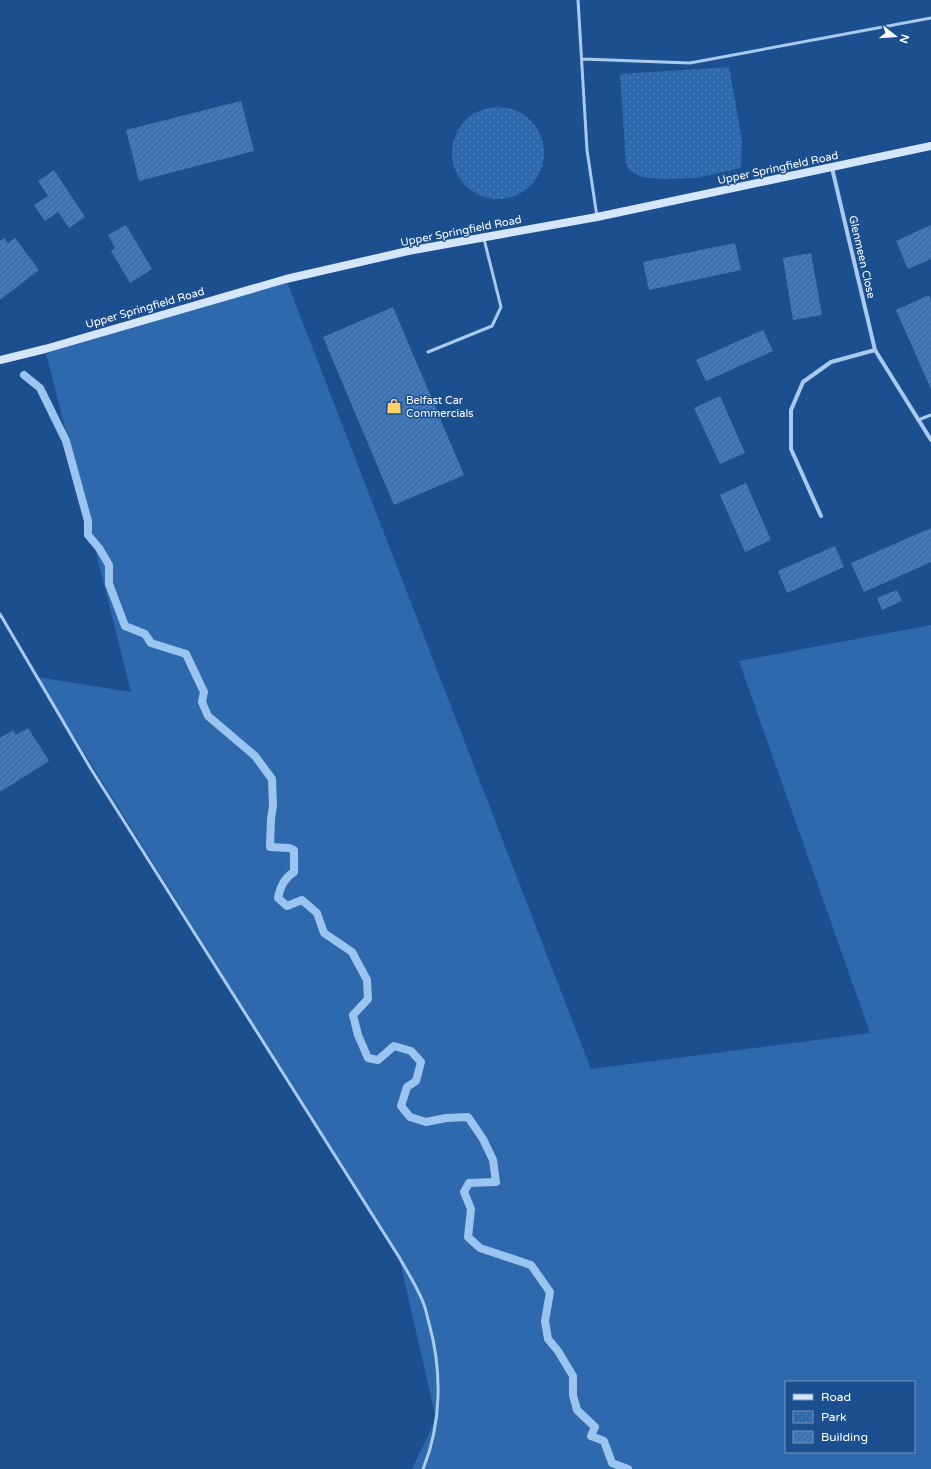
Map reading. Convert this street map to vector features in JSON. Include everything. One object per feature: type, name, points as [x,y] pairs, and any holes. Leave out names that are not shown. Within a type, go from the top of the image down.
[{"type":"main road","name":"Upper Springfield Road","points":[[0,360],[45,349],[286,279],[408,251],[597,217],[931,146]]},
{"type":"street","name":"Glenmeen Close","points":[[832,168],[874,350],[931,440]]},
{"type":"street","points":[[821,516],[791,450],[791,410],[803,382],[831,362],[874,350]]},
{"type":"lane","points":[[578,0],[587,150],[597,217]]},
{"type":"lane","points":[[582,59],[690,63],[931,18]]},
{"type":"lane","points":[[428,352],[492,326],[501,307],[484,237]]},
{"type":"lane","points":[[918,420],[931,415]]},
{"type":"lane","points":[[0,614],[91,768],[390,1243],[424,1302],[435,1342],[439,1385],[436,1419],[427,1459],[423,1469]]},
{"type":"green space","points":[[729,67],[742,140],[741,168],[696,178],[662,179],[642,177],[630,171],[626,164],[620,74]]},
{"type":"green space","points":[[498,107],[516,110],[531,120],[541,135],[544,153],[541,171],[531,186],[516,196],[498,199],[480,196],[465,186],[455,171],[452,153],[455,135],[465,120],[480,110]]},
{"type":"green space","points":[[286,279],[591,1069],[870,1033],[739,661],[931,625],[931,1469],[412,1469],[436,1419],[399,1257],[37,677],[131,692],[45,349]]},
{"type":"building","points":[[241,101],[254,151],[139,181],[126,130]]},
{"type":"building","points":[[54,170],[85,217],[69,228],[58,212],[45,221],[34,205],[48,196],[38,181]]},
{"type":"building","points":[[126,225],[152,269],[130,283],[111,251],[115,248],[108,235]]},
{"type":"building","points":[[931,225],[931,259],[908,269],[896,241]]},
{"type":"building","points":[[4,238],[8,243],[15,238],[39,270],[0,300],[0,241]]},
{"type":"building","points":[[735,243],[741,270],[649,290],[643,262]]},
{"type":"building","points":[[811,253],[822,315],[793,320],[783,258]]},
{"type":"building","points":[[929,295],[931,301],[931,389],[896,310]]},
{"type":"building","name":"Belfast Car Commercials","points":[[393,307],[464,475],[394,505],[323,337]]},
{"type":"building","points":[[763,330],[773,351],[706,381],[696,360]]},
{"type":"building","points":[[720,396],[745,453],[720,464],[694,408]]},
{"type":"building","points":[[746,483],[771,540],[745,552],[720,495]]},
{"type":"building","points":[[931,528],[931,562],[864,592],[851,563]]},
{"type":"building","points":[[835,546],[844,567],[787,593],[778,571]]},
{"type":"building","points":[[897,590],[902,601],[882,610],[877,598]]},
{"type":"building","points":[[28,728],[49,761],[0,792],[0,738],[13,730],[16,735]]},
{"type":"waterway","points":[[24,375],[40,388],[66,441],[88,521],[88,535],[99,548],[109,565],[109,584],[125,626],[145,634],[151,643],[186,654],[204,692],[202,702],[208,716],[255,756],[272,779],[273,806],[270,847],[289,848],[294,850],[294,872],[283,883],[278,898],[287,906],[302,900],[317,913],[324,933],[352,952],[367,980],[368,999],[353,1015],[358,1035],[368,1058],[378,1060],[394,1046],[411,1051],[421,1062],[416,1081],[407,1087],[401,1106],[410,1117],[426,1122],[446,1118],[468,1117],[483,1139],[493,1160],[496,1182],[469,1183],[464,1192],[471,1209],[468,1237],[480,1248],[531,1265],[550,1292],[545,1321],[548,1339],[558,1351],[573,1376],[573,1395],[577,1410],[595,1427],[591,1436],[604,1441],[612,1463],[628,1469]]},
{"type":"place","name":"Belfast Car Commercials","points":[[394,406]]}]
